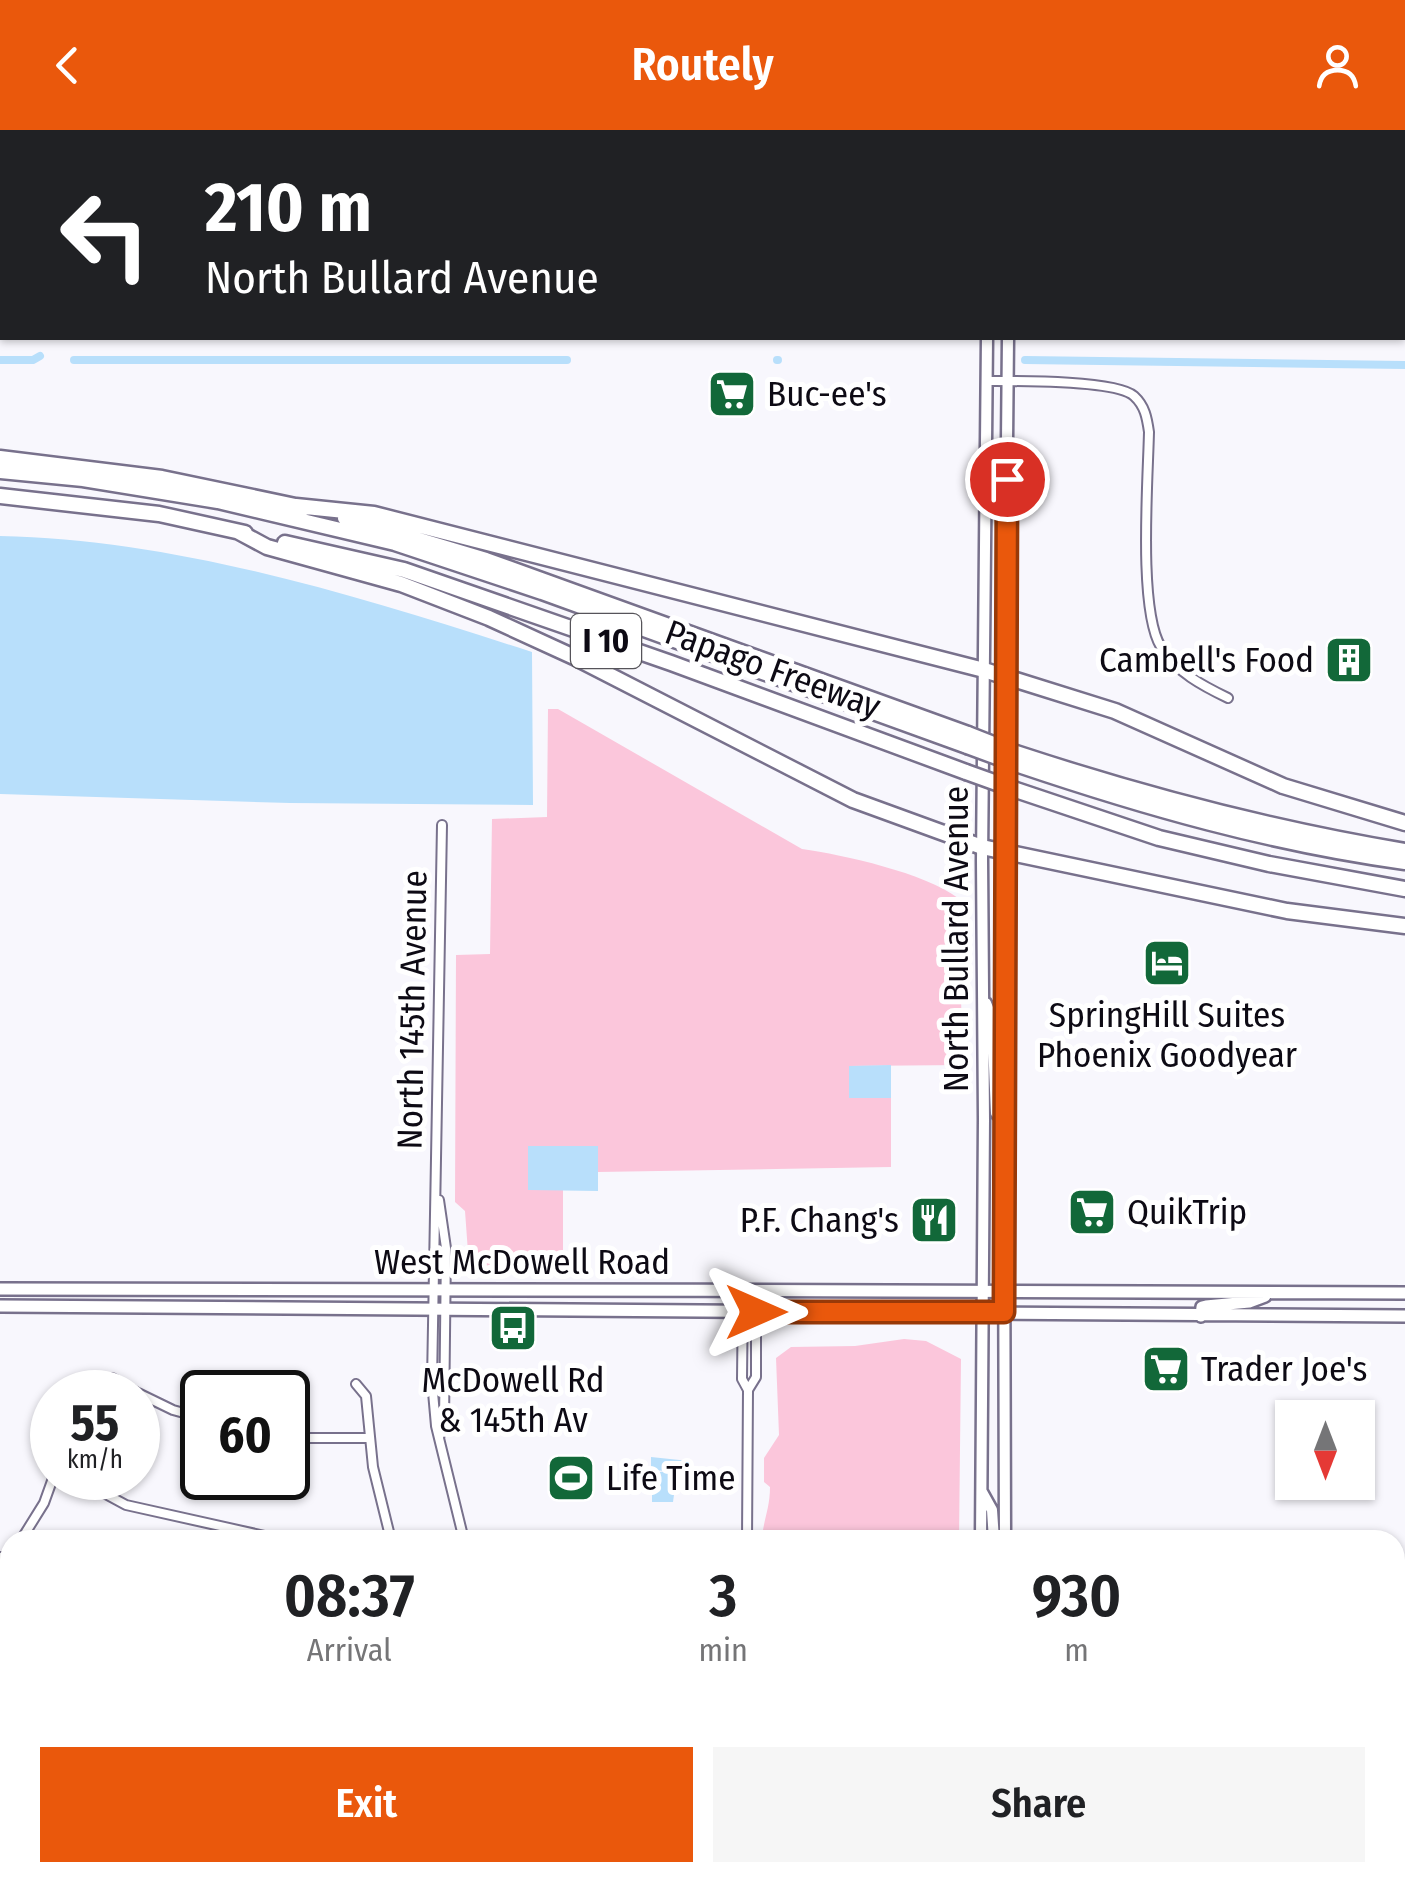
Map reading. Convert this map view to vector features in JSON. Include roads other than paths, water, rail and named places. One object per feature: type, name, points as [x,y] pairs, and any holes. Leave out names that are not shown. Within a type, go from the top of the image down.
[{"type":"highway","name":"Papago Freeway","points":[[0,458],[162,478],[396,532],[486,560],[1016,758],[1224,815],[1405,851]]},
{"type":"highway","points":[[0,471],[83,479],[218,500],[395,544],[968,740]]},
{"type":"highway","name":"Papago Freeway","points":[[0,496],[158,514],[422,576],[1159,838],[1269,864],[1405,889]]},
{"type":"highway","points":[[296,506],[374,514],[984,670],[1114,711],[1283,786],[1405,823]]},
{"type":"highway","points":[[239,532],[267,547],[401,584],[489,618],[574,656],[840,794],[982,847],[1287,911],[1405,926]]},
{"type":"highway","points":[[1016,758],[1129,802],[1305,845],[1405,862]]},
{"type":"main road","name":"North Bullard Avenue","points":[[982,1530],[987,340]]},
{"type":"main road","name":"North Bullard Avenue","points":[[1005,1530],[1003,852],[1008,340]]},
{"type":"main road","points":[[983,998],[992,1018],[996,1113],[1006,1123]]},
{"type":"main road","name":"West McDowell Road","points":[[0,1288],[1401,1293]]},
{"type":"main road","points":[[1201,1316],[1202,1307],[1248,1302],[1274,1293]]},
{"type":"main road","points":[[1401,1293],[1401,1316]]},
{"type":"main road","name":"West McDowell Road","points":[[0,1306],[1401,1316]]},
{"type":"main road","points":[[981,1491],[992,1510],[993,1530]]},
{"type":"street","points":[[987,381],[1050,381],[1126,391],[1137,398],[1146,411],[1149,432],[1148,599],[1152,628],[1170,660],[1196,681],[1228,698]]},
{"type":"street","name":"North 145th Avenue","points":[[442,825],[438,1196],[446,1248],[439,1291],[433,1407],[462,1530]]},
{"type":"street","points":[[747,1530],[748,1390],[742,1379],[750,1288]]},
{"type":"street","points":[[356,1384],[366,1396],[368,1438],[389,1530]]},
{"type":"street","points":[[310,1438],[368,1438]]},
{"type":"street","points":[[27,1530],[45,1500]]},
{"type":"street","points":[[117,1500],[238,1530]]},
{"type":"water","points":[[0,536],[136,548],[203,560],[336,592],[532,652],[533,805],[290,803],[0,794]]},
{"type":"water","points":[[891,1065],[891,1098],[849,1098],[849,1066]]},
{"type":"water","points":[[528,1146],[598,1146],[598,1191],[528,1190]]},
{"type":"water","points":[[651,1457],[689,1461],[689,1478],[676,1480],[673,1502],[652,1502],[652,1473],[668,1471],[651,1470]]},
{"type":"waterway","points":[[0,360],[33,360],[40,356]]},
{"type":"waterway","points":[[74,360],[567,360]]},
{"type":"waterway","points":[[1025,360],[1405,365]]},
{"type":"place","name":"Buc-ee's","points":[[732,394]]},
{"type":"place","name":"Cambell's Food","points":[[1349,660]]},
{"type":"place","name":"SpringHill Suites Phoenix Goodyear","points":[[1167,963]]},
{"type":"place","name":"QuikTrip","points":[[1092,1212]]},
{"type":"place","name":"P.F. Chang's","points":[[934,1220]]},
{"type":"place","name":"McDowell Rd & 145th Av","points":[[513,1328]]},
{"type":"place","name":"Trader Joe's","points":[[1166,1369]]},
{"type":"place","name":"Life Time","points":[[571,1478]]}]
